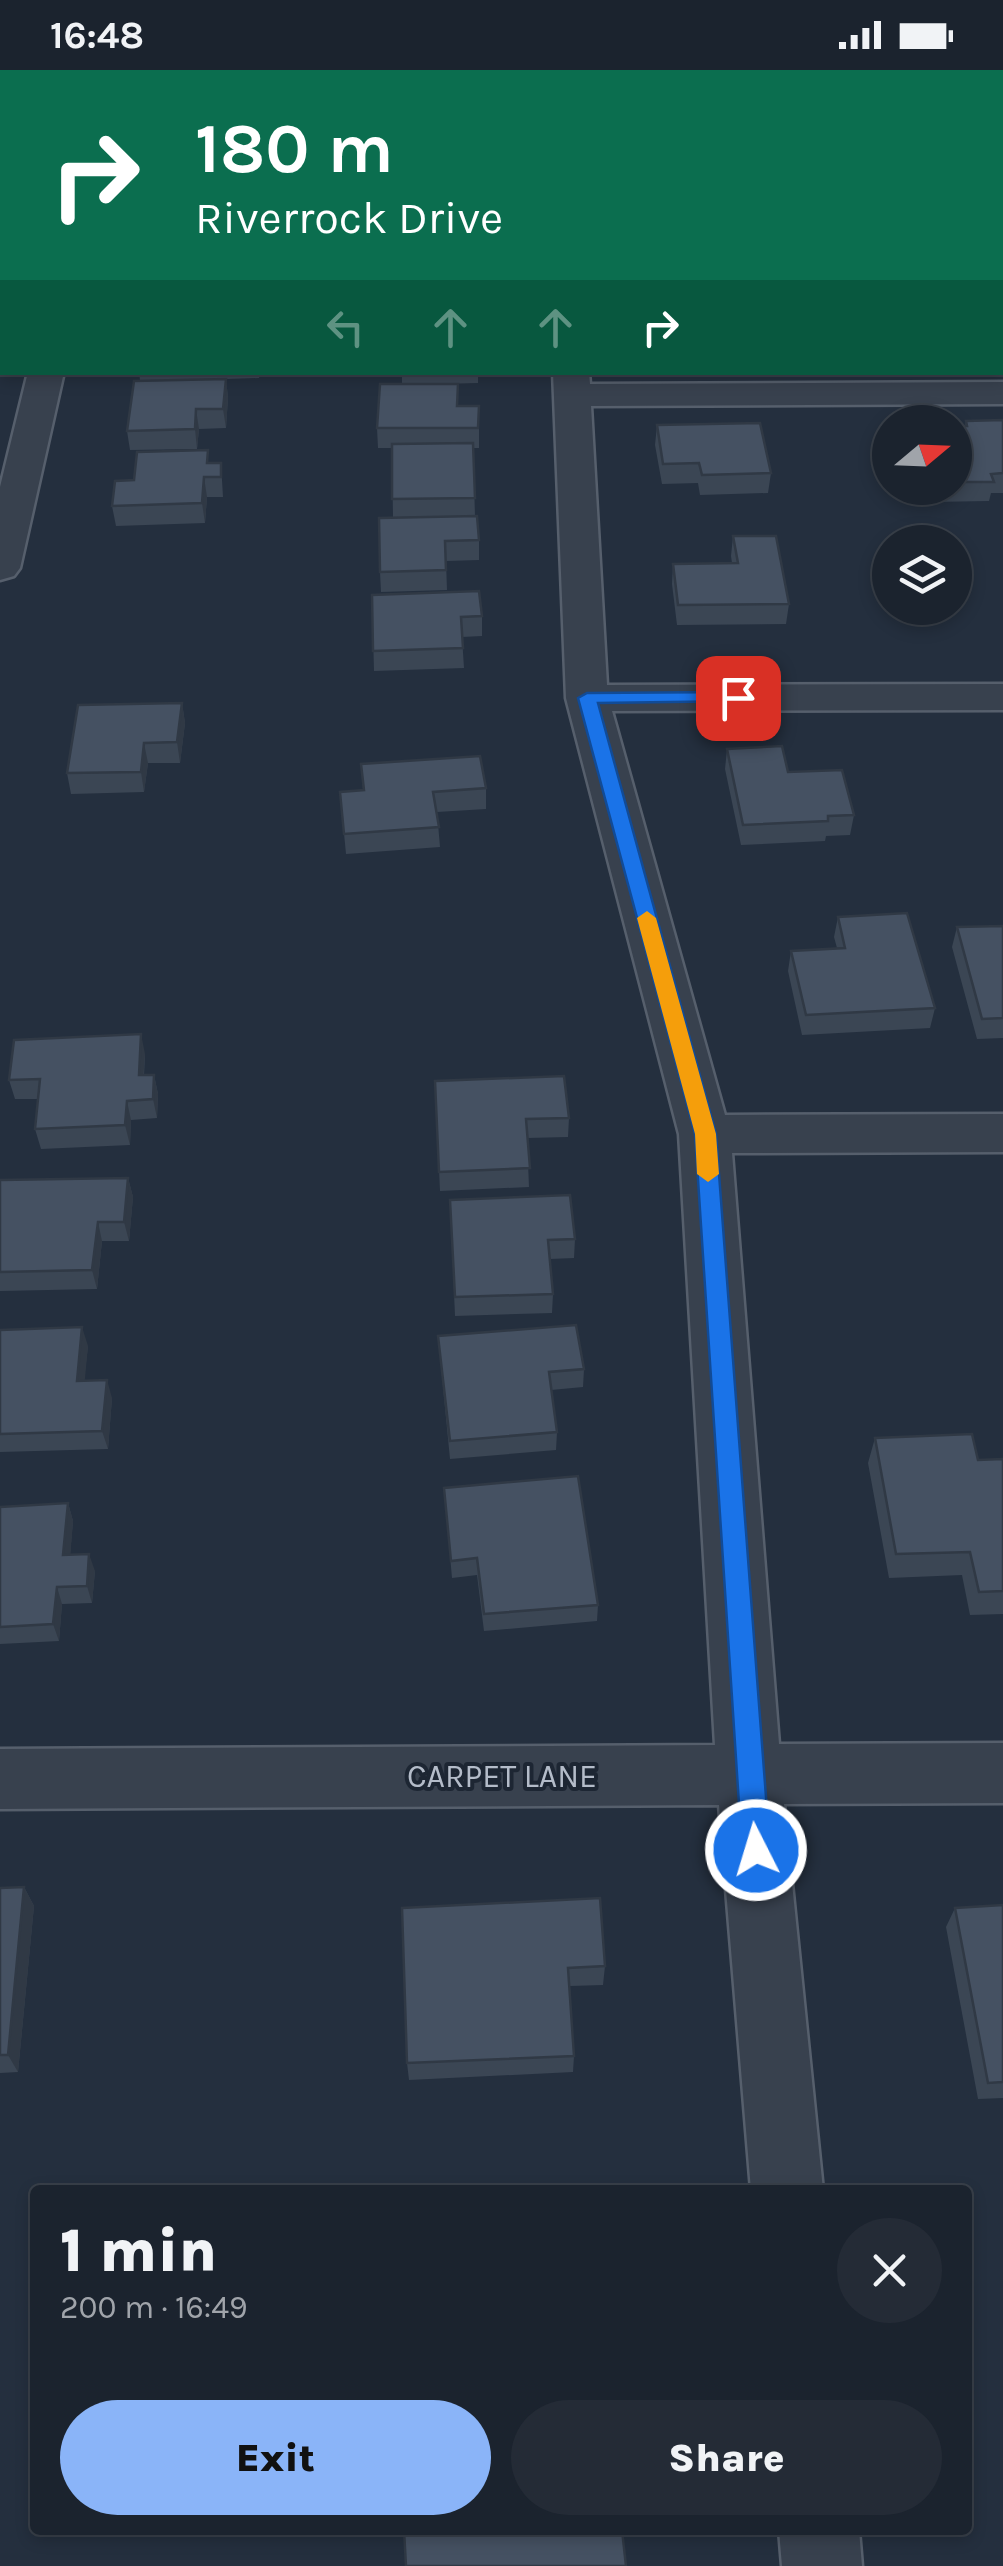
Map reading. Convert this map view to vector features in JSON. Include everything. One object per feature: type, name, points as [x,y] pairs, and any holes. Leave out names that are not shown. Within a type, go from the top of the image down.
[{"type":"street","points":[[0,568],[45,375]]},
{"type":"street","points":[[787,2185],[749,1775],[705,1134],[587,698],[572,384],[1003,393]]},
{"type":"street","points":[[587,698],[1003,697]]},
{"type":"street","points":[[705,1134],[1003,1133]]},
{"type":"street","name":"CARPET LANE","points":[[0,1779],[1003,1773]]},
{"type":"street","points":[[819,2535],[822,2566]]},
{"type":"building","points":[[226,379],[223,409],[196,409],[195,429],[127,431],[134,381]]},
{"type":"building","points":[[380,384],[458,384],[457,406],[479,406],[478,428],[377,428]]},
{"type":"building","points":[[1003,420],[1003,473],[991,474],[994,482],[972,482],[972,421]]},
{"type":"building","points":[[760,423],[771,473],[702,475],[699,463],[663,464],[657,425]]},
{"type":"building","points":[[473,443],[475,498],[392,499],[392,444]]},
{"type":"building","points":[[208,450],[207,463],[221,463],[221,477],[204,477],[202,503],[112,506],[115,481],[134,480],[137,452]]},
{"type":"building","points":[[477,516],[479,540],[445,541],[446,570],[380,572],[379,518]]},
{"type":"building","points":[[733,536],[776,536],[789,604],[678,605],[673,564],[738,563]]},
{"type":"building","points":[[479,591],[482,616],[461,617],[463,648],[373,651],[372,595]]},
{"type":"building","points":[[182,703],[177,742],[144,743],[141,772],[67,773],[78,705]]},
{"type":"building","points":[[782,746],[788,772],[842,770],[854,815],[828,816],[828,821],[743,825],[727,749]]},
{"type":"building","points":[[480,756],[486,788],[433,792],[439,827],[344,834],[340,792],[364,790],[361,764]]},
{"type":"building","points":[[907,913],[935,1008],[806,1015],[791,951],[845,948],[838,917]]},
{"type":"building","points":[[1003,926],[1003,1018],[982,1019],[957,927]]},
{"type":"building","points":[[141,1034],[139,1075],[154,1075],[153,1099],[127,1101],[125,1125],[35,1129],[40,1079],[9,1080],[14,1040]]},
{"type":"building","points":[[564,1076],[569,1118],[526,1119],[530,1168],[439,1172],[435,1081]]},
{"type":"building","points":[[128,1178],[124,1222],[98,1222],[92,1270],[0,1272],[0,1180]]},
{"type":"building","points":[[570,1195],[575,1239],[548,1240],[553,1294],[455,1297],[450,1200]]},
{"type":"building","points":[[576,1325],[584,1369],[549,1372],[557,1432],[450,1441],[438,1336]]},
{"type":"building","points":[[82,1327],[77,1381],[107,1380],[102,1431],[0,1434],[0,1330]]},
{"type":"building","points":[[972,1434],[978,1460],[1003,1459],[1003,1591],[979,1592],[970,1552],[896,1554],[875,1438]]},
{"type":"building","points":[[578,1476],[598,1605],[484,1614],[477,1558],[451,1561],[444,1488]]},
{"type":"building","points":[[68,1503],[63,1555],[89,1554],[87,1586],[57,1587],[53,1624],[0,1627],[0,1507]]},
{"type":"building","points":[[24,1887],[8,2055],[0,2055],[0,1888]]},
{"type":"building","points":[[600,1898],[605,1966],[568,1968],[574,2056],[407,2063],[402,1908]]},
{"type":"building","points":[[1003,1905],[1003,2082],[988,2083],[955,1908]]},
{"type":"building","points":[[404,2535],[623,2535],[626,2566],[406,2566]]},
{"type":"slow traffic","points":[[647,918],[705,1134],[708,1174]]},
{"type":"route","points":[[738,698],[587,698],[705,1134],[756,1850]]}]
